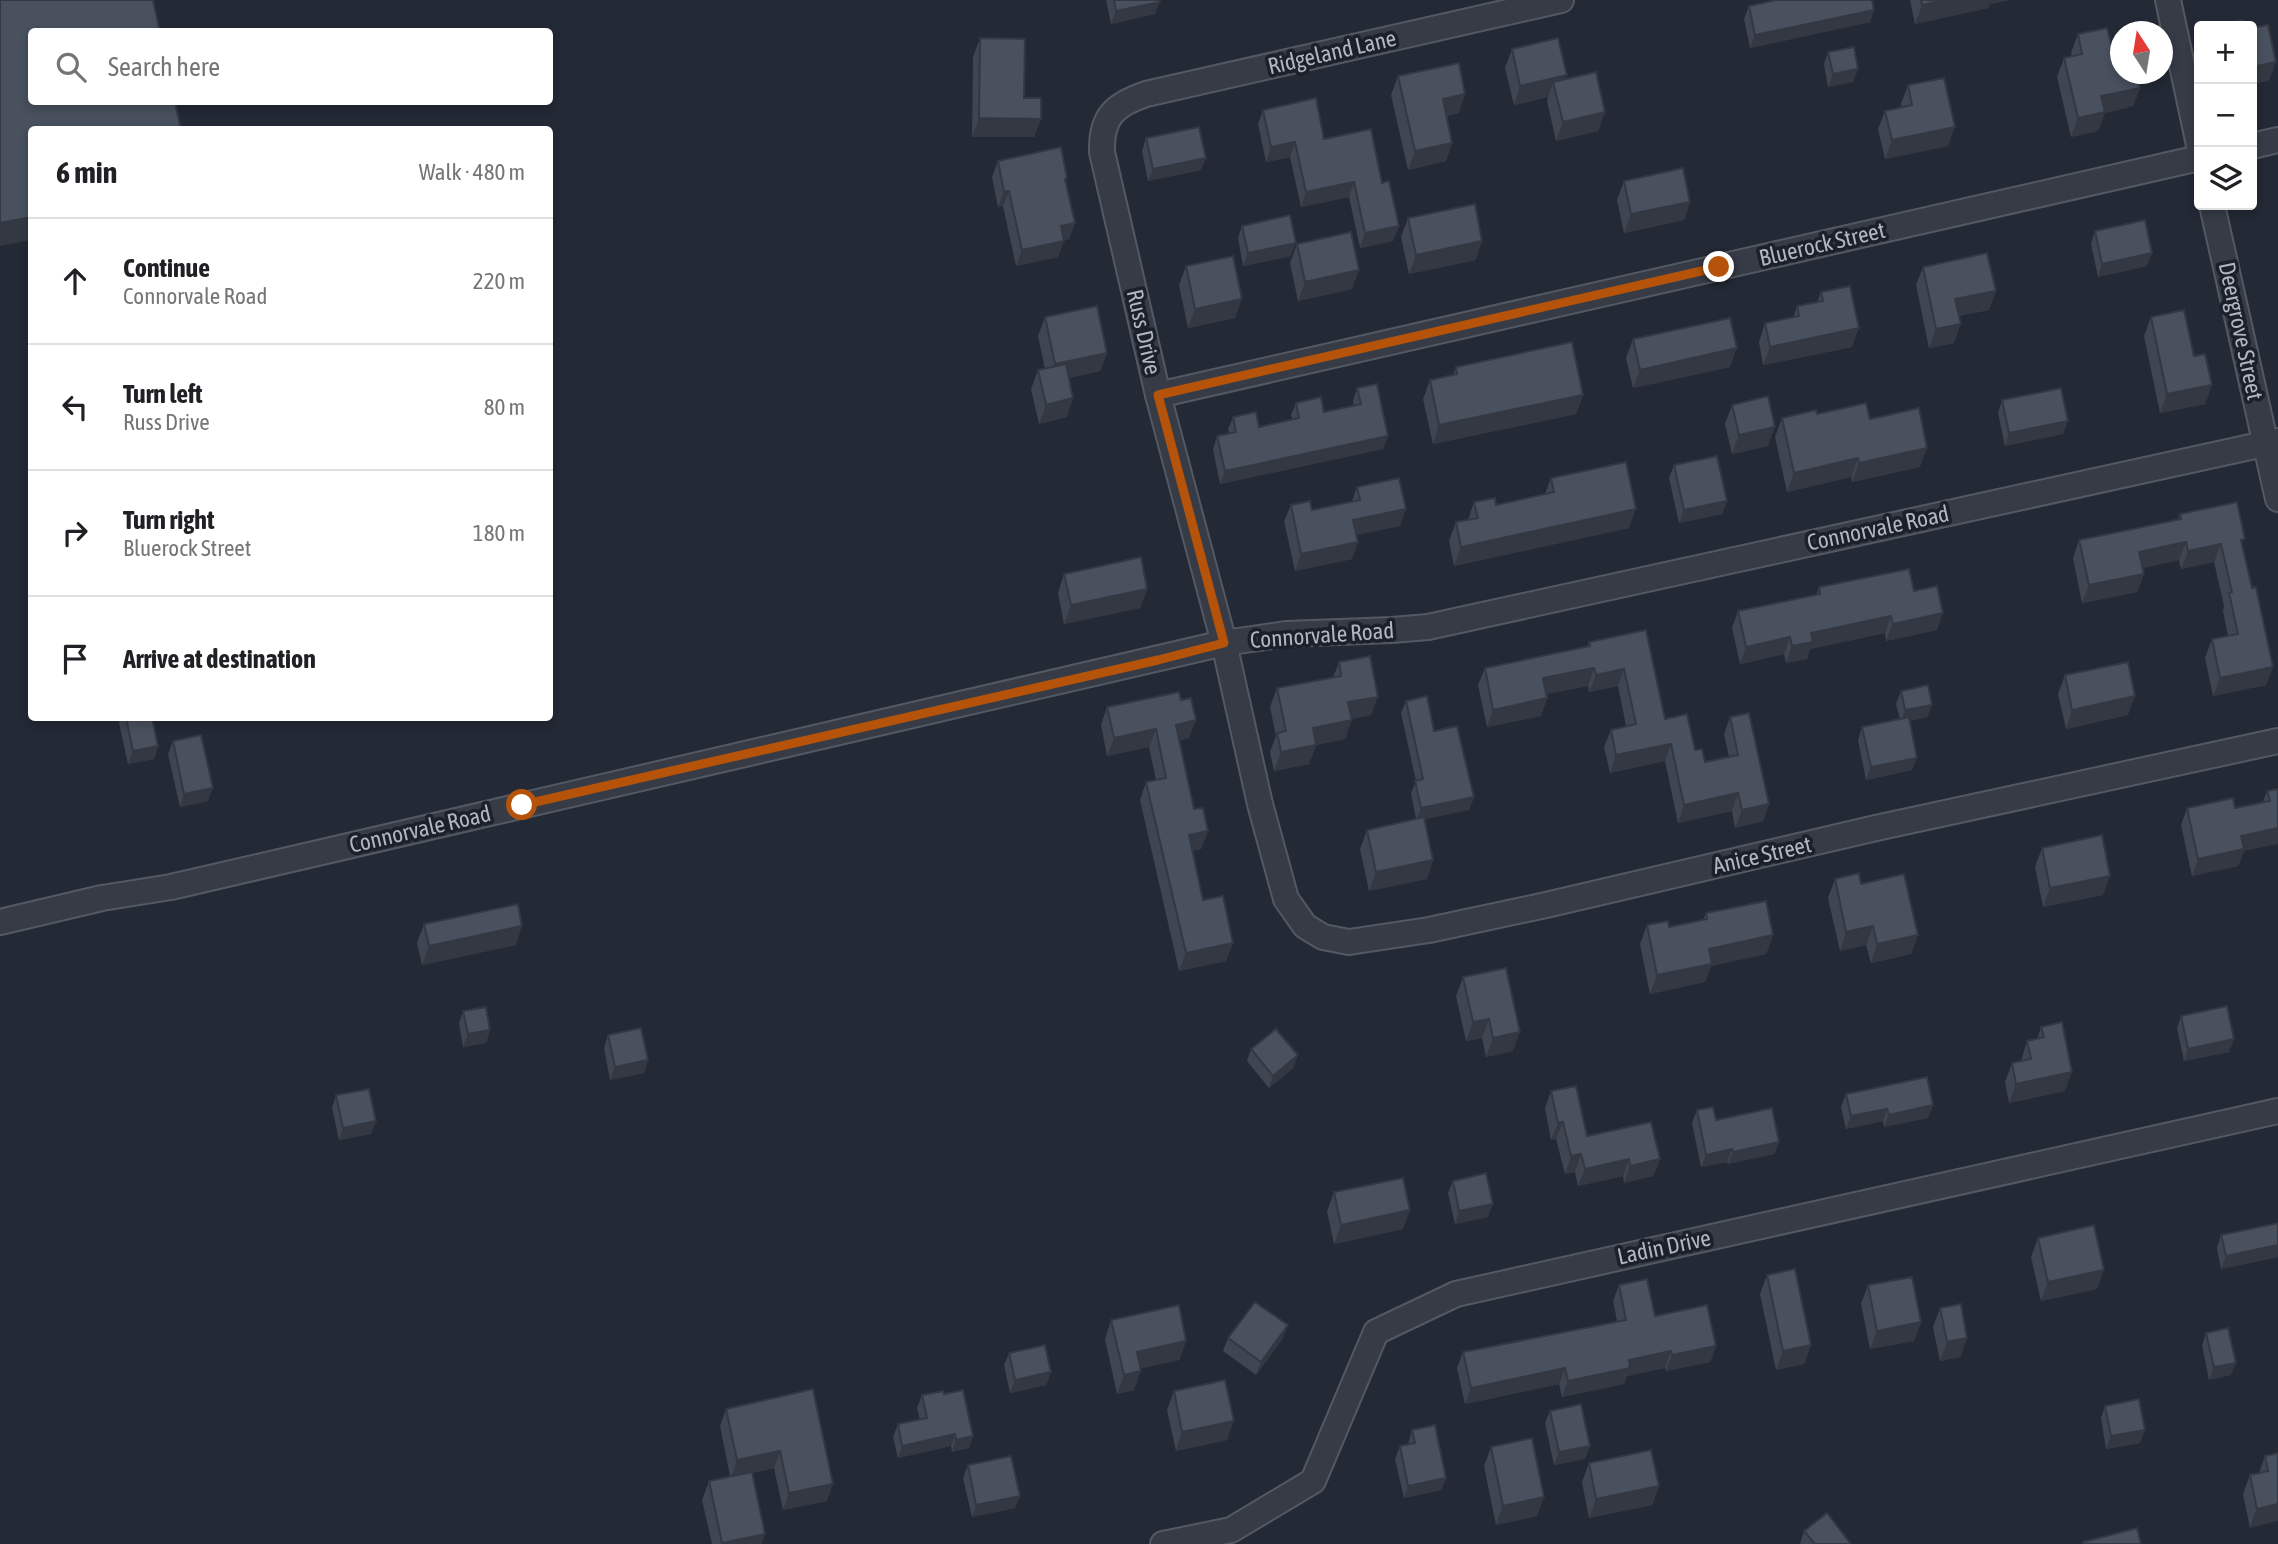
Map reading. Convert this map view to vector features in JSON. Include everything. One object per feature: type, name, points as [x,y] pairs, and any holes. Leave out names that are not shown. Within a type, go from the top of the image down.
[{"type":"street","name":"Ridgeland Lane","points":[[1109,116],[1125,101],[1146,94],[1561,0]]},
{"type":"street","points":[[2168,0],[2194,122]]},
{"type":"street","name":"Russ Drive","points":[[1109,116],[1102,134],[1102,152],[1158,395],[1224,643],[1260,804],[1279,874]]},
{"type":"street","points":[[2257,145],[2278,141]]},
{"type":"street","name":"Bluerock Street","points":[[1158,395],[2194,159]]},
{"type":"street","name":"Deergrove Street","points":[[2214,210],[2272,442],[2278,499]]},
{"type":"street","name":"Connorvale Road","points":[[0,922],[102,898],[171,887],[1224,643],[1286,634],[1428,627],[2272,442]]},
{"type":"street","name":"Anice Street","points":[[1279,874],[1286,899],[1305,926],[1323,937],[1349,942],[1429,930],[1546,905],[1863,831],[2278,741]]},
{"type":"street","name":"Ladin Drive","points":[[1163,1544],[1231,1530],[1314,1481],[1376,1332],[1455,1294],[2278,1111]]},
{"type":"building","points":[[0,0],[153,0],[159,28],[28,28],[28,105],[176,105],[180,126],[28,126],[28,218],[0,223]]},
{"type":"building","points":[[1114,0],[1159,0],[1160,2],[1116,11]]},
{"type":"building","points":[[1776,0],[1872,0],[1874,10],[1755,35],[1749,6]]},
{"type":"building","points":[[1921,0],[1945,0],[1922,5]]},
{"type":"building","points":[[2268,25],[2276,62],[2257,66],[2257,27]]},
{"type":"building","points":[[2107,28],[2110,39],[2110,84],[2139,84],[2140,88],[2101,96],[2105,112],[2078,118],[2064,58],[2082,54],[2078,34]]},
{"type":"building","points":[[980,38],[1025,39],[1024,98],[1041,98],[1041,119],[979,118]]},
{"type":"building","points":[[1558,38],[1567,75],[1520,86],[1512,49]]},
{"type":"building","points":[[1854,47],[1858,69],[1833,74],[1828,52]]},
{"type":"building","points":[[1459,63],[1465,94],[1443,99],[1452,143],[1415,151],[1398,76]]},
{"type":"building","points":[[1596,72],[1605,112],[1563,122],[1553,82]]},
{"type":"building","points":[[1944,78],[1955,127],[1892,140],[1885,111],[1912,105],[1908,85]]},
{"type":"building","points":[[1316,98],[1324,139],[1371,129],[1382,183],[1389,181],[1399,226],[1365,233],[1354,182],[1306,192],[1295,142],[1271,147],[1263,110]]},
{"type":"building","points":[[1199,127],[1206,158],[1153,169],[1146,138]]},
{"type":"building","points":[[1061,147],[1075,223],[1061,226],[1064,241],[1022,250],[1009,191],[1004,192],[998,161]]},
{"type":"building","points":[[1683,168],[1690,202],[1631,214],[1624,181]]},
{"type":"building","points":[[1475,204],[1482,241],[1416,255],[1408,218]]},
{"type":"building","points":[[1290,215],[1296,243],[1248,253],[1242,226]]},
{"type":"building","points":[[2145,220],[2152,253],[2102,264],[2095,231]]},
{"type":"building","points":[[1351,232],[1359,270],[1305,282],[1297,244]]},
{"type":"building","points":[[1987,253],[1996,291],[1955,299],[1961,324],[1936,329],[1923,267]]},
{"type":"building","points":[[1233,256],[1242,299],[1195,309],[1186,266]]},
{"type":"building","points":[[1850,286],[1859,328],[1770,347],[1765,323],[1799,316],[1797,306],[1823,301],[1821,292]]},
{"type":"building","points":[[1097,306],[1107,353],[1055,364],[1045,317]]},
{"type":"building","points":[[2184,310],[2194,356],[2205,354],[2212,385],[2167,394],[2151,317]]},
{"type":"building","points":[[1730,318],[1737,348],[1640,370],[1633,339]]},
{"type":"building","points":[[1572,342],[1583,395],[1439,425],[1430,380],[1457,374],[1456,367]]},
{"type":"building","points":[[1066,364],[1073,398],[1046,405],[1038,370]]},
{"type":"building","points":[[1377,384],[1388,436],[1225,471],[1217,436],[1236,432],[1233,417],[1256,412],[1259,427],[1299,418],[1296,403],[1321,397],[1324,412],[1361,404],[1357,388]]},
{"type":"building","points":[[2061,388],[2068,421],[2009,433],[2002,400]]},
{"type":"building","points":[[1768,396],[1775,427],[1739,435],[1732,405]]},
{"type":"building","points":[[1866,403],[1870,419],[1919,408],[1927,448],[1859,463],[1858,458],[1794,473],[1782,418],[1816,410],[1817,414]]},
{"type":"building","points":[[1717,456],[1727,501],[1684,510],[1674,465]]},
{"type":"building","points":[[1626,462],[1636,509],[1461,547],[1456,522],[1478,518],[1474,502],[1495,498],[1496,505],[1554,492],[1551,478]]},
{"type":"building","points":[[1399,478],[1406,509],[1353,520],[1358,542],[1301,554],[1291,505],[1310,501],[1312,510],[1360,500],[1357,487]]},
{"type":"building","points":[[2237,502],[2245,539],[2241,540],[2252,588],[2256,587],[2273,667],[2220,678],[2212,639],[2238,634],[2221,544],[2188,551],[2186,542],[2139,552],[2144,574],[2089,585],[2079,540],[2181,519],[2180,514]]},
{"type":"building","points":[[1141,557],[1147,589],[1071,605],[1064,574]]},
{"type":"building","points":[[1909,569],[1914,591],[1937,586],[1943,613],[1893,624],[1891,616],[1811,633],[1813,642],[1792,646],[1790,637],[1746,647],[1738,611],[1820,594],[1819,587]]},
{"type":"building","points":[[1646,630],[1665,719],[1687,714],[1695,750],[1702,749],[1705,762],[1738,755],[1730,717],[1749,713],[1769,804],[1742,810],[1738,793],[1684,805],[1671,744],[1616,755],[1611,730],[1636,724],[1624,669],[1596,675],[1594,668],[1543,678],[1547,698],[1493,710],[1485,668],[1590,646],[1589,642]]},
{"type":"building","points":[[1370,656],[1378,697],[1348,702],[1352,720],[1313,728],[1316,745],[1281,752],[1277,733],[1286,731],[1277,688],[1341,676],[1339,662]]},
{"type":"building","points":[[2128,662],[2135,696],[2072,710],[2065,675]]},
{"type":"building","points":[[1928,685],[1932,705],[1905,710],[1901,691]]},
{"type":"building","points":[[1179,692],[1181,700],[1191,698],[1196,720],[1176,725],[1194,809],[1203,808],[1208,831],[1189,835],[1203,900],[1223,896],[1233,943],[1186,953],[1146,782],[1166,778],[1156,729],[1114,738],[1107,707]]},
{"type":"building","points":[[1427,696],[1434,731],[1457,726],[1474,797],[1421,808],[1415,781],[1423,779],[1406,701]]},
{"type":"building","points":[[1909,717],[1917,758],[1871,767],[1862,727]]},
{"type":"building","points":[[127,721],[153,721],[158,746],[133,751]]},
{"type":"building","points":[[201,735],[213,788],[184,794],[173,741]]},
{"type":"building","points":[[2278,789],[2278,828],[2241,836],[2244,849],[2198,859],[2187,808],[2233,798],[2235,808],[2270,801],[2267,791]]},
{"type":"building","points":[[1424,817],[1433,860],[1376,872],[1367,830]]},
{"type":"building","points":[[2102,835],[2110,876],[2050,888],[2042,848]]},
{"type":"building","points":[[1859,873],[1861,884],[1904,874],[1918,935],[1877,944],[1873,926],[1846,932],[1835,879]]},
{"type":"building","points":[[1766,901],[1773,935],[1709,949],[1712,964],[1657,975],[1647,925],[1668,921],[1669,927],[1707,919],[1706,913]]},
{"type":"building","points":[[518,904],[522,926],[429,946],[424,924]]},
{"type":"building","points":[[1506,968],[1520,1032],[1493,1038],[1489,1019],[1473,1022],[1463,977]]},
{"type":"building","points":[[2227,1006],[2234,1039],[2188,1049],[2181,1016]]},
{"type":"building","points":[[486,1007],[490,1030],[468,1034],[463,1011]]},
{"type":"building","points":[[2062,1022],[2072,1072],[2016,1084],[2012,1063],[2031,1059],[2027,1041],[2044,1037],[2041,1027]]},
{"type":"building","points":[[641,1028],[648,1060],[615,1067],[608,1035]]},
{"type":"building","points":[[1276,1029],[1298,1055],[1273,1076],[1251,1049]]},
{"type":"building","points":[[1927,1077],[1933,1105],[1889,1115],[1887,1109],[1851,1116],[1846,1094]]},
{"type":"building","points":[[1576,1086],[1587,1136],[1651,1122],[1660,1159],[1630,1166],[1629,1159],[1585,1169],[1581,1154],[1571,1156],[1563,1122],[1558,1123],[1551,1091]]},
{"type":"building","points":[[369,1089],[376,1121],[343,1128],[336,1095]]},
{"type":"building","points":[[1713,1107],[1716,1120],[1772,1108],[1779,1142],[1706,1155],[1697,1110]]},
{"type":"building","points":[[1486,1173],[1493,1204],[1459,1211],[1453,1181]]},
{"type":"building","points":[[1403,1178],[1410,1210],[1341,1225],[1334,1192]]},
{"type":"building","points":[[2278,1223],[2278,1245],[2226,1256],[2221,1235]]},
{"type":"building","points":[[2094,1225],[2104,1270],[2048,1282],[2038,1238]]},
{"type":"building","points":[[1795,1269],[1811,1345],[1783,1351],[1767,1275]]},
{"type":"building","points":[[1912,1277],[1921,1322],[1877,1331],[1868,1285]]},
{"type":"building","points":[[1647,1279],[1655,1316],[1707,1305],[1716,1346],[1672,1355],[1671,1351],[1629,1360],[1630,1368],[1568,1381],[1565,1368],[1471,1388],[1463,1352],[1626,1320],[1619,1285]]},
{"type":"building","points":[[1255,1302],[1288,1325],[1261,1362],[1228,1338]]},
{"type":"building","points":[[1961,1304],[1967,1338],[1947,1342],[1940,1308]]},
{"type":"building","points":[[1179,1305],[1186,1341],[1137,1352],[1141,1371],[1124,1375],[1111,1320]]},
{"type":"building","points":[[2228,1328],[2236,1363],[2214,1367],[2206,1333]]},
{"type":"building","points":[[1045,1345],[1051,1372],[1015,1380],[1009,1353]]},
{"type":"building","points":[[1225,1380],[1234,1421],[1182,1432],[1174,1391]]},
{"type":"building","points":[[813,1389],[833,1484],[789,1493],[780,1451],[737,1460],[726,1409]]},
{"type":"building","points":[[963,1390],[973,1436],[956,1440],[955,1434],[902,1446],[898,1424],[927,1418],[922,1395]]},
{"type":"building","points":[[2139,1399],[2145,1430],[2111,1436],[2105,1406]]},
{"type":"building","points":[[1581,1404],[1590,1446],[1559,1452],[1550,1411]]},
{"type":"building","points":[[1435,1425],[1446,1478],[1408,1486],[1400,1446],[1415,1443],[1412,1430]]},
{"type":"building","points":[[1532,1438],[1544,1497],[1503,1506],[1491,1447]]},
{"type":"building","points":[[1651,1450],[1659,1486],[1596,1499],[1589,1463]]},
{"type":"building","points":[[2278,1453],[2278,1504],[2257,1509],[2250,1475],[2268,1471],[2265,1456]]},
{"type":"building","points":[[1011,1456],[1020,1496],[976,1505],[968,1465]]},
{"type":"building","points":[[752,1472],[765,1534],[722,1543],[709,1481]]},
{"type":"building","points":[[1827,1513],[1851,1544],[1815,1544],[1804,1531]]},
{"type":"building","points":[[2137,1528],[2141,1544],[2083,1542]]},
{"type":"route","points":[[522,805],[1224,643],[1158,395],[1719,267]]}]
